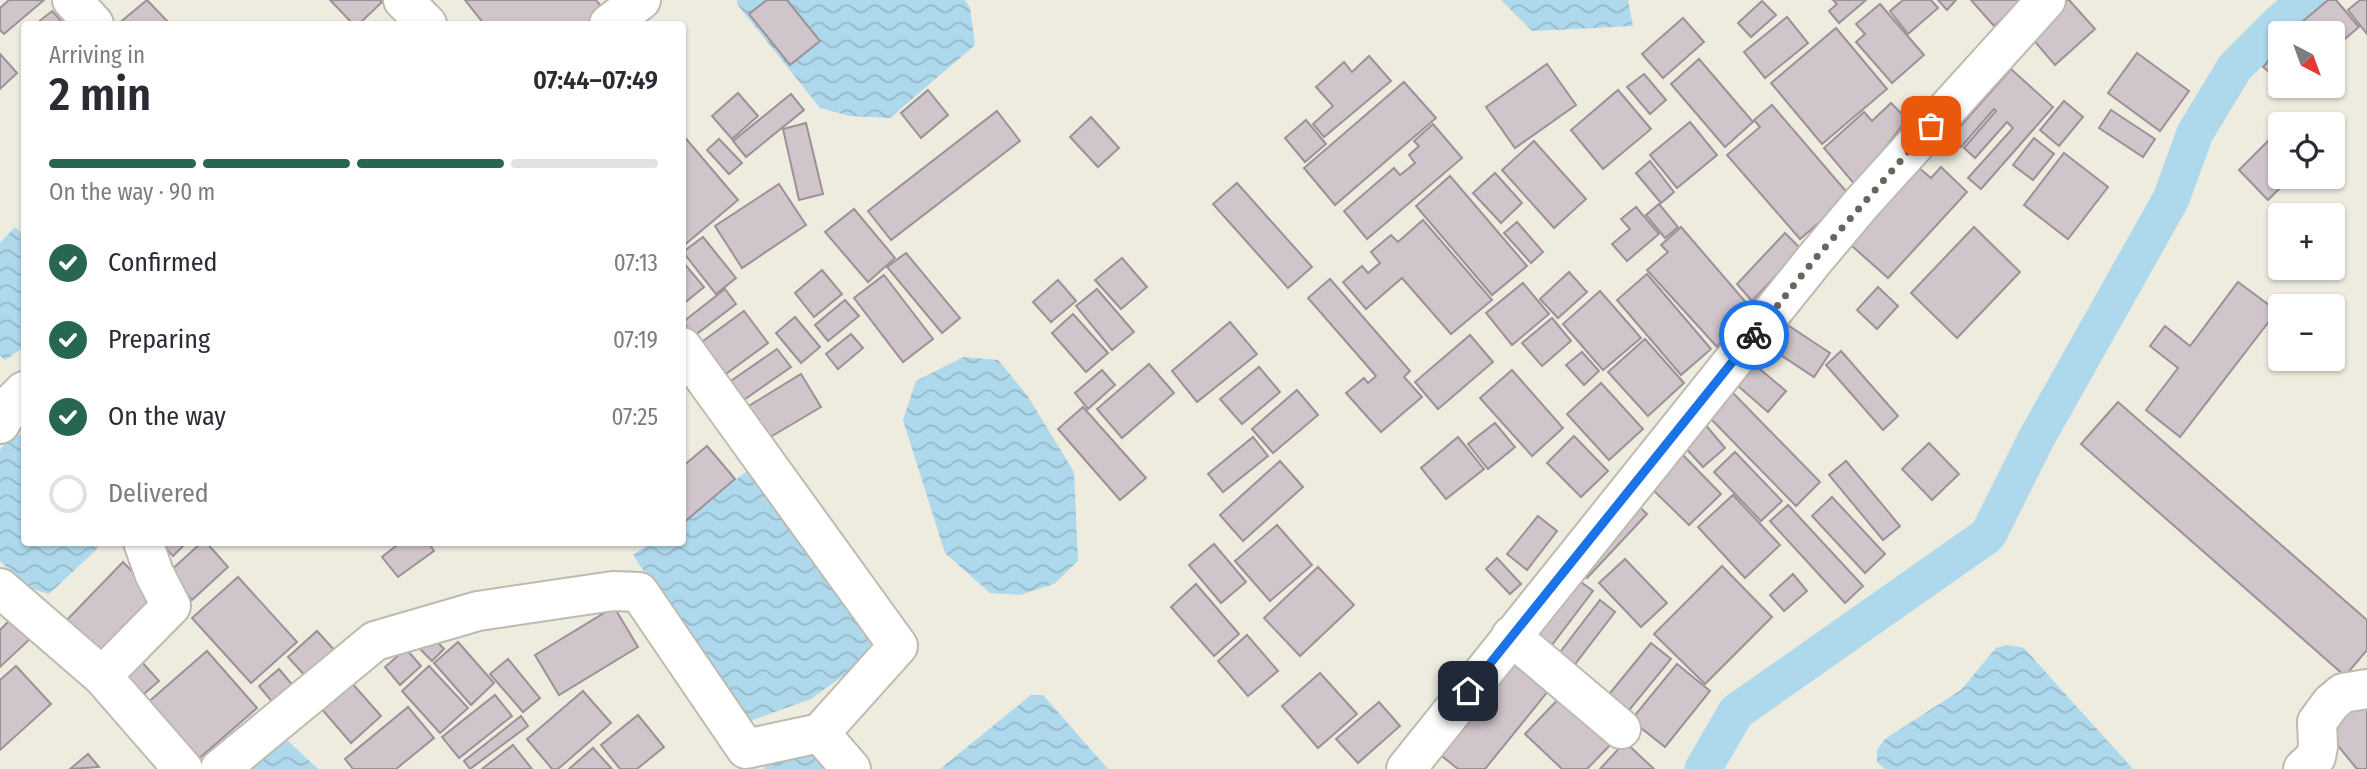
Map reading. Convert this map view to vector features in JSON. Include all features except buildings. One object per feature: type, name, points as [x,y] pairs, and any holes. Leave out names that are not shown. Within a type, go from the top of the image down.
[{"type":"street","points":[[72,0],[91,21]]},
{"type":"street","points":[[403,0],[424,21]]},
{"type":"street","points":[[613,21],[642,0]]},
{"type":"street","points":[[1406,769],[1814,260],[2046,0]]},
{"type":"street","points":[[220,769],[375,642],[478,611],[613,591],[639,592],[746,749],[820,733],[898,646],[686,353]]},
{"type":"street","points":[[103,676],[171,606],[154,573],[144,546]]},
{"type":"street","points":[[0,588],[103,676],[183,769]]},
{"type":"street","points":[[1511,636],[1621,729]]},
{"type":"street","points":[[2303,769],[2316,757],[2317,722],[2331,703],[2343,693],[2367,690]]},
{"type":"street","points":[[820,733],[851,769]]},
{"type":"water","points":[[737,0],[965,0],[970,8],[975,45],[890,118],[850,116],[820,108],[737,4]]},
{"type":"water","points":[[1501,0],[1628,0],[1633,26],[1532,31]]},
{"type":"water","points":[[15,227],[21,233],[21,349],[5,360],[0,356],[0,243]]},
{"type":"water","points":[[963,357],[998,360],[1027,395],[1074,472],[1078,561],[1054,584],[1020,595],[990,593],[945,553],[903,420],[916,381]]},
{"type":"water","points":[[21,434],[21,546],[98,546],[49,594],[30,588],[0,561],[0,450]]},
{"type":"water","points":[[758,463],[878,634],[854,668],[811,699],[747,722],[633,555],[646,546],[686,546],[686,517]]},
{"type":"water","points":[[2007,645],[2024,648],[2133,769],[1885,769],[1877,762],[1877,750],[1885,739],[1961,690],[1996,648]]},
{"type":"water","points":[[1031,695],[1043,695],[1108,769],[940,769]]},
{"type":"water","points":[[288,741],[318,769],[238,769]]},
{"type":"water","points":[[787,746],[817,755],[828,769],[764,769],[767,758]]},
{"type":"waterway","points":[[1703,769],[1736,712],[1988,535],[2036,439],[2171,199],[2195,133],[2235,67],[2277,25],[2307,0]]},
{"type":"way so far","points":[[1754,335],[1862,203],[1931,126]]},
{"type":"route","points":[[1468,691],[1754,335]]}]
